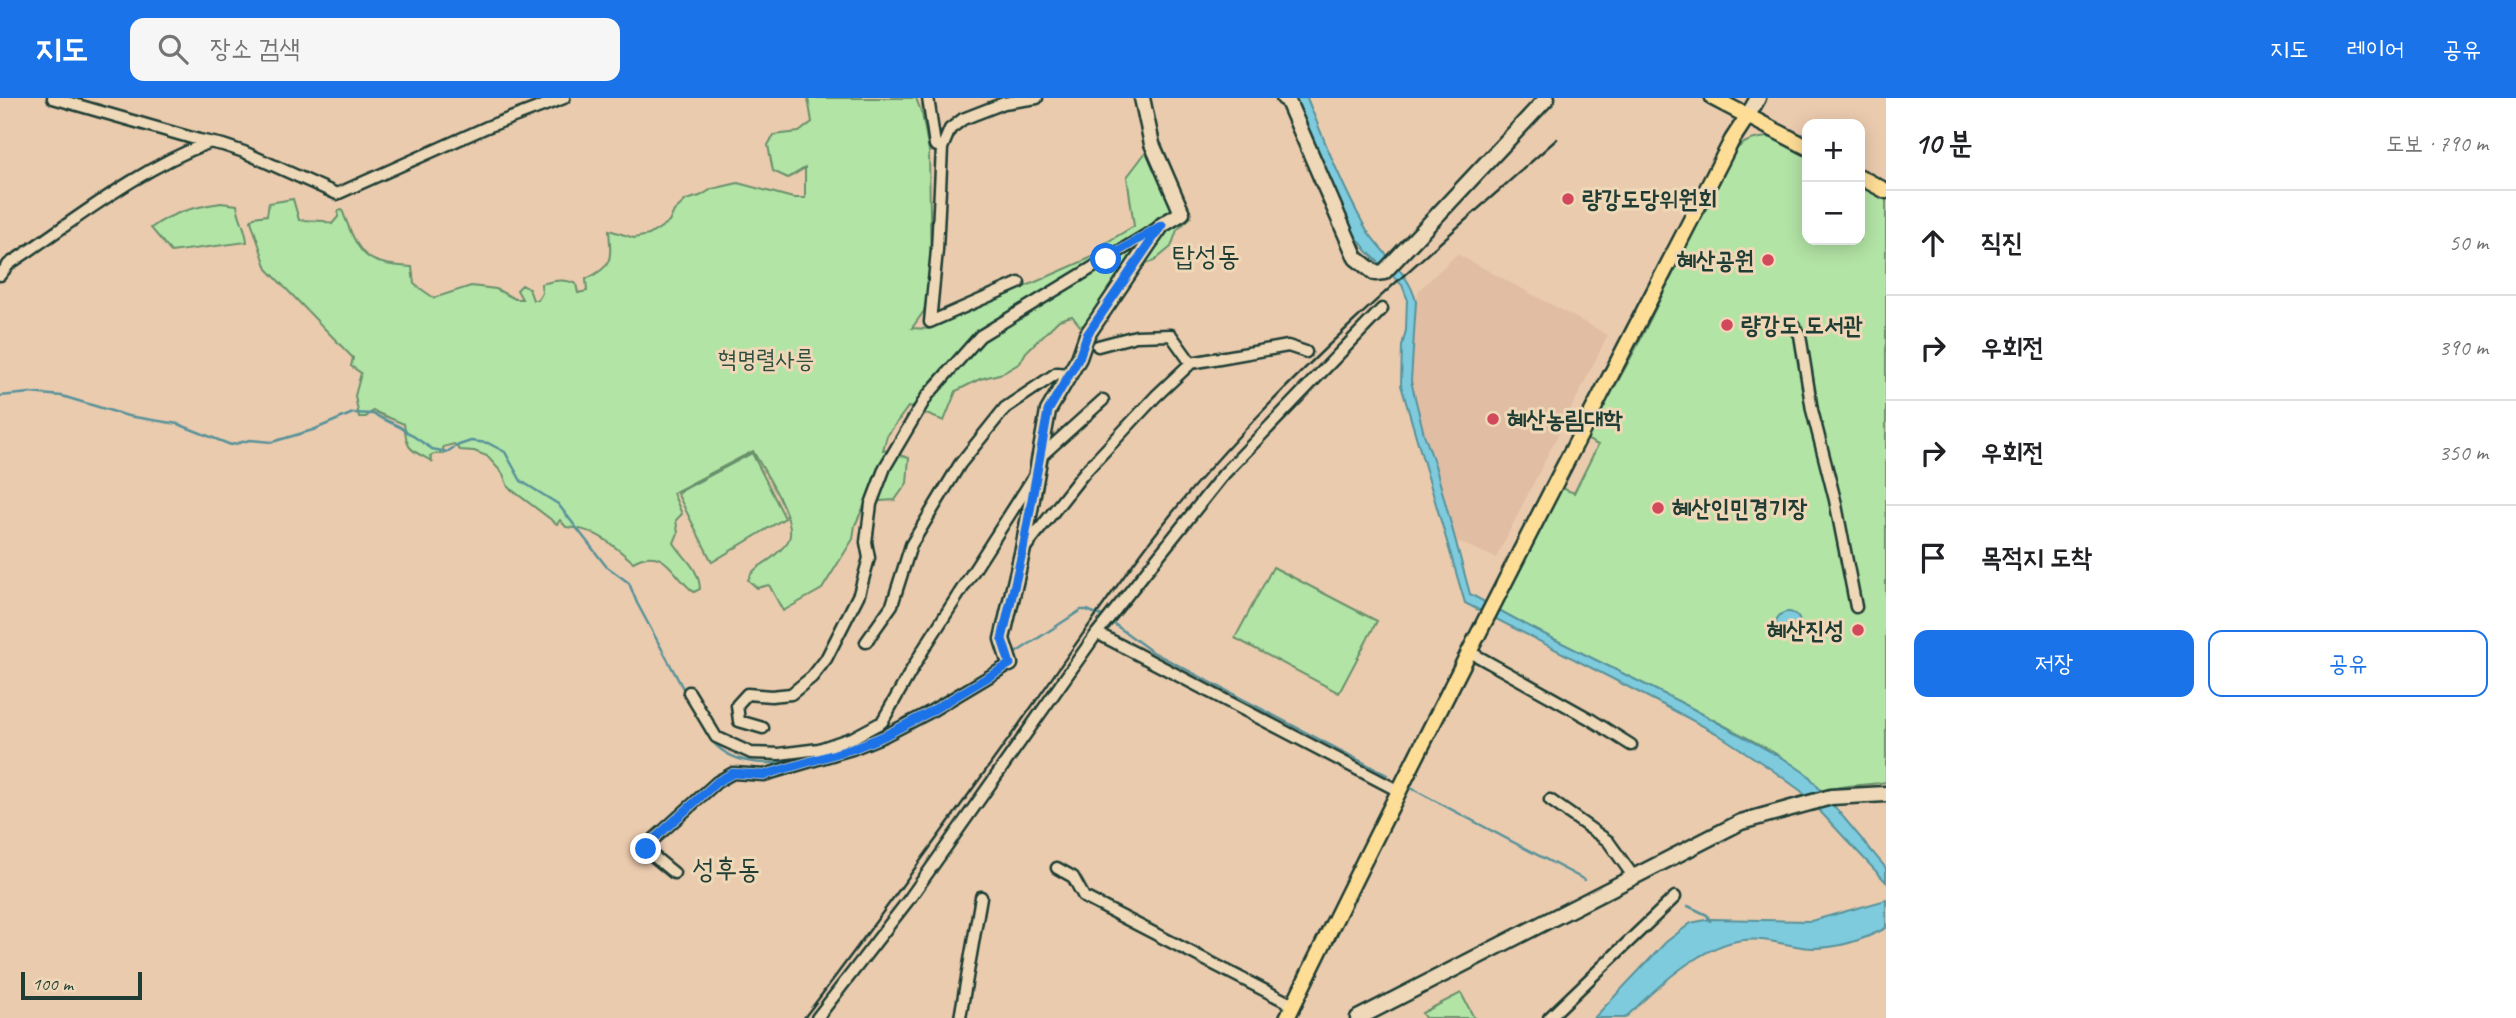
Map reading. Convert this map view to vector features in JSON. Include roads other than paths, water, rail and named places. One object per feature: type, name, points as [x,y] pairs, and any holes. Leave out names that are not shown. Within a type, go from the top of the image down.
[{"type":"main road","points":[[1713,98],[1802,145]]},
{"type":"main road","points":[[1290,1012],[1397,790],[1746,117]]},
{"type":"main road","points":[[1865,180],[1886,191]]},
{"type":"street","points":[[53,98],[244,152],[337,194],[487,127],[564,98]]},
{"type":"street","points":[[928,98],[935,145],[942,148]]},
{"type":"street","points":[[1019,283],[930,323],[942,148],[950,129],[963,119],[1003,103],[1037,98]]},
{"type":"street","points":[[762,728],[739,721],[737,705],[747,694],[791,694],[812,677],[826,659],[859,594],[869,558],[866,542],[871,504],[884,467],[927,396],[980,336],[1182,214],[1152,144],[1143,98]]},
{"type":"street","points":[[1285,98],[1356,258],[1375,273],[1388,266],[1547,98]]},
{"type":"street","points":[[1746,117],[1758,98]]},
{"type":"street","points":[[0,275],[9,264],[109,194],[159,164],[209,142]]},
{"type":"street","points":[[674,873],[646,849],[717,782],[733,773],[764,775],[863,745],[928,713],[1008,660],[1002,639],[1023,549],[1048,411],[1079,358],[1087,335],[1162,225]]},
{"type":"street","points":[[817,1018],[910,898],[1107,619],[1223,475],[1382,309]]},
{"type":"street","points":[[1792,323],[1800,335],[1812,410],[1835,500],[1856,607]]},
{"type":"street","points":[[1087,335],[1098,346]]},
{"type":"street","points":[[1079,358],[1098,346],[1136,336],[1171,335],[1191,363]]},
{"type":"street","points":[[1023,549],[1084,473],[1191,363],[1288,346],[1307,352]]},
{"type":"street","points":[[866,642],[892,605],[911,545],[960,464],[1005,408],[1058,373],[1069,374]]},
{"type":"street","points":[[1040,457],[1103,400]]},
{"type":"street","points":[[690,692],[716,737],[751,753],[779,754],[819,749],[854,737],[882,722],[923,650],[1037,472]]},
{"type":"street","points":[[1097,633],[1397,790]]},
{"type":"street","points":[[1470,652],[1631,745]]},
{"type":"street","points":[[1358,1018],[1741,822],[1831,797],[1886,794]]},
{"type":"street","points":[[1550,800],[1608,841],[1633,876]]},
{"type":"street","points":[[1057,868],[1073,877],[1084,897],[1290,1012]]},
{"type":"street","points":[[960,1018],[981,897]]},
{"type":"street","points":[[1549,1018],[1675,897]]},
{"type":"water","points":[[1294,98],[1307,98],[1341,180],[1365,227],[1413,291],[1416,302],[1411,381],[1470,594],[1684,704],[1808,775],[1886,868],[1886,882],[1801,791],[1771,769],[1716,733],[1465,603],[1401,385],[1407,298],[1402,285],[1367,251],[1347,224]]},
{"type":"water","points":[[1788,612],[1796,616],[1800,624],[1796,632],[1788,636],[1780,632],[1776,624],[1780,616]]},
{"type":"water","points":[[1886,900],[1886,928],[1869,936],[1823,948],[1805,948],[1753,939],[1728,943],[1695,959],[1650,994],[1625,1018],[1594,1018],[1666,942],[1691,923],[1710,919],[1811,921]]},
{"type":"waterway","points":[[0,396],[30,393],[62,396],[128,416],[178,424],[231,445],[250,440],[272,442],[313,430],[353,413],[373,414],[400,427],[432,449],[447,452],[471,441],[488,443],[505,452],[521,481],[558,504],[606,566],[629,583],[686,694]]},
{"type":"waterway","points":[[1014,654],[1081,610],[1104,617]]},
{"type":"waterway","points":[[1110,621],[1151,651],[1387,775]]},
{"type":"waterway","points":[[979,677],[1003,662]]},
{"type":"waterway","points":[[696,712],[709,737],[718,747],[739,759],[764,763],[802,759]]},
{"type":"waterway","points":[[875,735],[888,729]]},
{"type":"waterway","points":[[1409,787],[1585,880]]},
{"type":"waterway","points":[[1688,906],[1707,915],[1710,921]]},
{"type":"railway","points":[[804,1018],[1119,583],[1186,496],[1250,424],[1335,339],[1557,139]]},
{"type":"place","name":"량강도당위원회","points":[[1568,199]]},
{"type":"place","name":"혜산공원","points":[[1768,260]]},
{"type":"place","name":"량강도 도서관","points":[[1727,325]]},
{"type":"place","name":"혜산농림대학","points":[[1493,419]]},
{"type":"place","name":"혜산인민경기장","points":[[1658,508]]},
{"type":"place","name":"혜산진성","points":[[1858,630]]},
{"type":"district","name":"탑성동","points":[[1206,255]]},
{"type":"district","name":"성후동","points":[[726,868]]},
{"type":"park label","name":"혁명렬사릉","points":[[766,359]]}]
